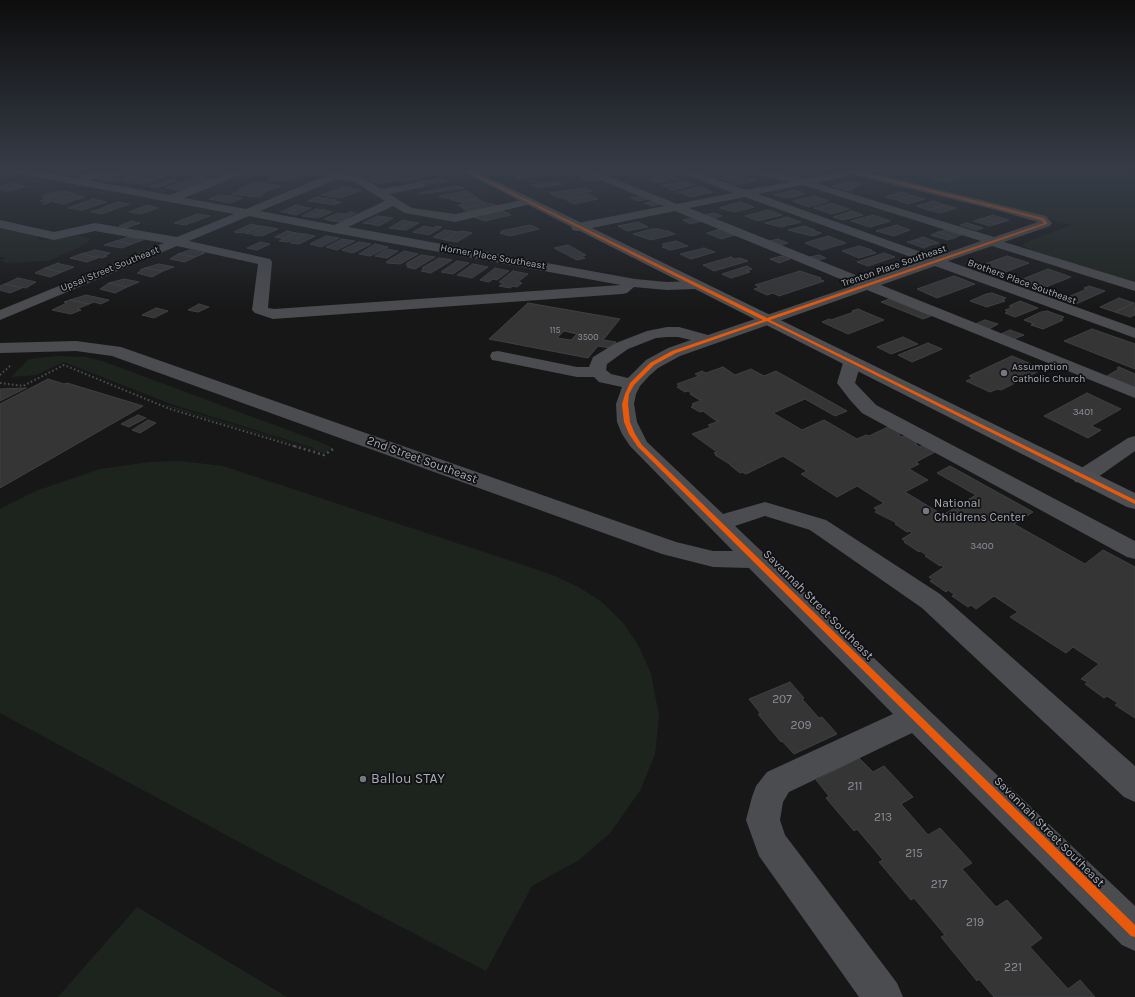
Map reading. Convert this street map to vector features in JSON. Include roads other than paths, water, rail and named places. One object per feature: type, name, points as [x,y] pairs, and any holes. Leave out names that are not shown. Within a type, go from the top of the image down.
[{"type":"main road","points":[[554,216],[1135,502]]},
{"type":"street","name":"Upsal Street Southeast","points":[[0,315],[241,216]]},
{"type":"street","name":"Horner Place Southeast","points":[[261,216],[635,283],[667,286],[694,285]]},
{"type":"street","points":[[335,229],[363,216]]},
{"type":"street","points":[[439,216],[455,218],[466,216]]},
{"type":"street","points":[[577,227],[635,216]]},
{"type":"street","points":[[699,216],[1135,393]]},
{"type":"street","name":"Brothers Place Southeast","points":[[805,216],[1135,333]]},
{"type":"street","points":[[909,216],[1135,287]]},
{"type":"street","name":"Trenton Place Southeast","points":[[767,321],[1046,223],[1042,219],[1028,216]]},
{"type":"street","points":[[0,224],[54,236],[95,227],[176,242],[265,262],[260,310],[273,314],[622,290],[635,283]]},
{"type":"street","name":"Savannah Street Southeast","points":[[767,321],[674,352],[643,372],[632,384],[626,399],[625,410],[627,422],[632,434],[640,446],[1135,932]]},
{"type":"street","points":[[632,384],[605,378],[598,372],[597,366],[599,361],[622,346],[653,334],[679,332],[708,340]]},
{"type":"street","name":"2nd Street Southeast","points":[[0,348],[90,346],[120,352],[670,548],[713,558],[757,560]]},
{"type":"street","points":[[498,356],[577,372],[598,372]]},
{"type":"street","points":[[852,363],[846,383],[856,396],[870,409],[1135,551]]},
{"type":"street","points":[[1083,477],[1135,442]]},
{"type":"street","points":[[719,523],[765,509],[818,525],[931,601],[1135,787]]},
{"type":"street","points":[[883,997],[771,844],[763,820],[768,797],[778,782],[916,717]]},
{"type":"place","name":"Assumption Catholic Church","points":[[1004,373]]},
{"type":"place","name":"National Childrens Center","points":[[926,511]]},
{"type":"place","name":"Ballou STAY","points":[[363,779]]}]
